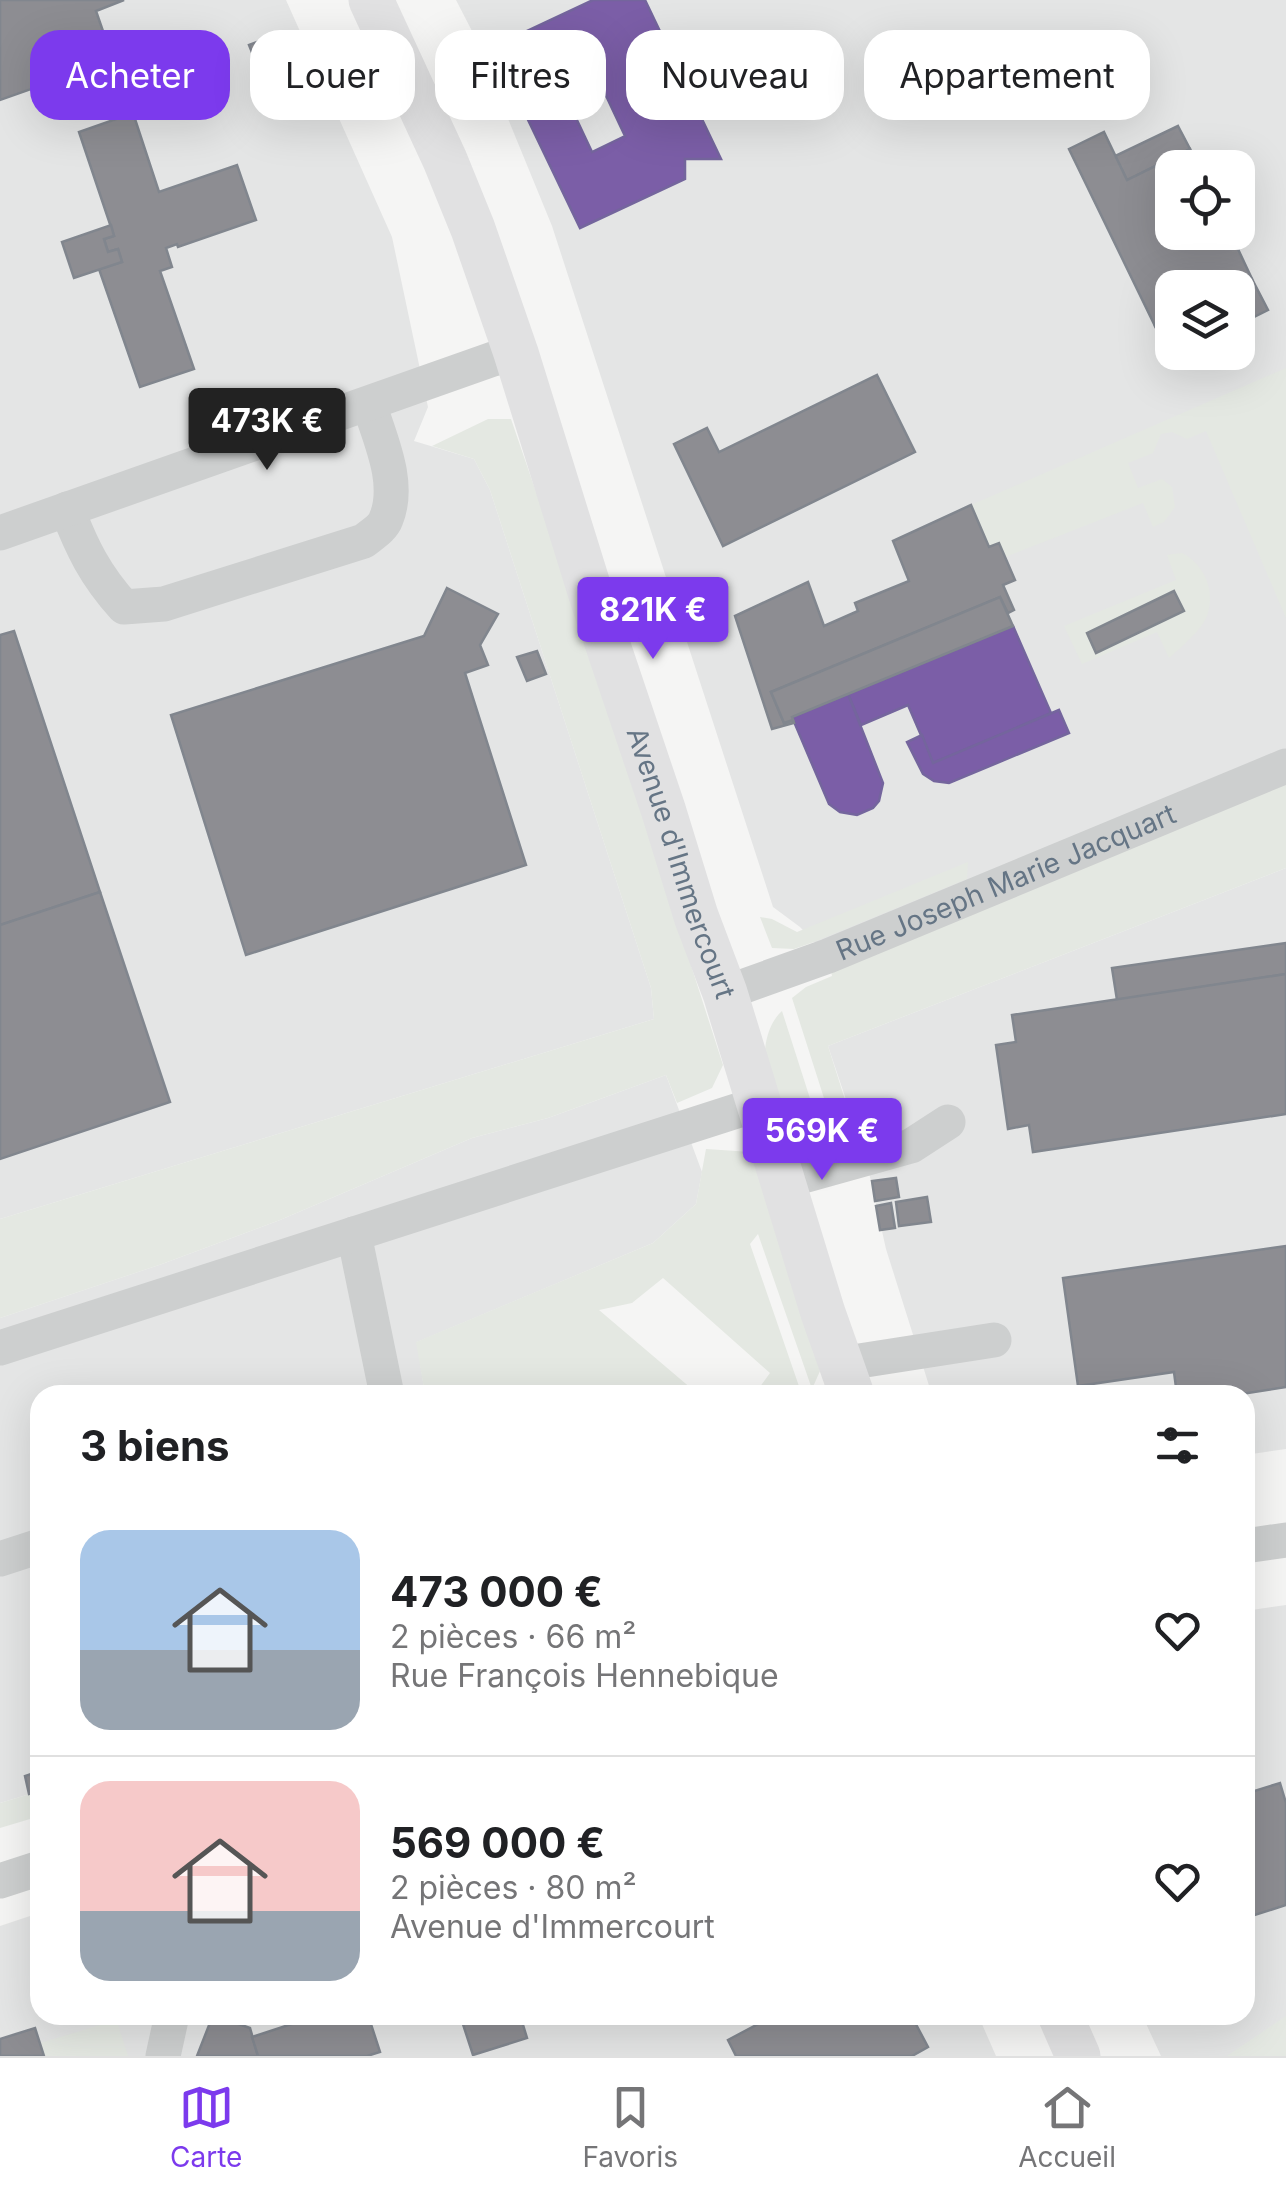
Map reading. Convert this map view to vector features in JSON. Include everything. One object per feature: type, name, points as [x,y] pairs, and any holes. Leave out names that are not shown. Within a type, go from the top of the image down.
[{"type":"main road","name":"Avenue d'Immercourt","points":[[371,0],[445,160],[516,353],[593,602],[725,993],[846,1380]]},
{"type":"main road","points":[[1064,2025],[1078,2056]]},
{"type":"street","points":[[0,533],[516,353]]},
{"type":"street","points":[[66,508],[84,552],[124,607],[164,604],[364,541],[385,523],[392,494],[369,404]]},
{"type":"street","name":"Rue Joseph Marie Jacquart","points":[[725,993],[828,956],[1286,766]]},
{"type":"street","points":[[0,1348],[758,1104]]},
{"type":"street","points":[[782,1182],[911,1146],[948,1122]]},
{"type":"street","points":[[354,1234],[384,1385]]},
{"type":"street","points":[[846,1380],[994,1340]]},
{"type":"street","points":[[1255,1545],[1286,1540]]},
{"type":"street","points":[[0,1559],[30,1549]]},
{"type":"street","points":[[0,1881],[30,1871]]},
{"type":"street","points":[[163,2056],[170,2025]]},
{"type":"shaded area","points":[[0,0],[286,0],[299,30],[250,30],[250,120],[340,120],[392,237],[428,407],[414,441],[474,459],[490,490],[651,988],[654,1019],[0,1219]]},
{"type":"shaded area","points":[[456,0],[1286,0],[1286,766],[828,956],[800,927],[773,907],[552,226],[509,120],[606,120],[606,30],[471,30]]},
{"type":"shaded area","points":[[1286,368],[1286,618],[1206,431],[1187,439],[1172,432],[1161,434],[1153,453],[1128,463],[1138,488],[1162,479],[1172,487],[1175,507],[1164,522],[1153,527],[1143,503],[1005,557],[999,543],[989,547],[971,505]]},
{"type":"shaded area","points":[[488,419],[511,419],[582,626],[723,1065],[712,1088],[677,1103],[666,1075],[548,1118],[472,1138],[280,1220],[0,1318],[0,1219],[654,1019],[651,988],[490,490],[474,459],[432,446]]},
{"type":"shaded area","points":[[1182,553],[1206,579],[1209,607],[1200,628],[1169,658],[1157,632],[1082,664],[1064,626],[1176,580],[1167,555]],"holes":[[[1174,592],[1183,612],[1096,652],[1087,632]]]},
{"type":"shaded area","points":[[1286,766],[1286,868],[828,1046],[860,1147],[838,1142],[792,998],[832,976],[828,956]]},
{"type":"shaded area","points":[[968,862],[967,879],[794,949],[772,948],[760,917],[797,932]]},
{"type":"shaded area","points":[[1286,868],[1286,1449],[1255,1454],[1255,1385],[929,1385],[886,1249],[866,1159],[828,1046]]},
{"type":"shaded area","points":[[782,1011],[823,1139],[790,1131],[768,1078],[767,1038]]},
{"type":"shaded area","points":[[666,1075],[702,1172],[696,1204],[653,1243],[417,1342],[423,1385],[30,1385],[30,1794],[0,1803],[0,1318],[280,1220],[472,1138],[548,1118]]},
{"type":"shaded area","points":[[706,1149],[751,1152],[820,1371],[814,1385],[758,1234],[750,1244],[799,1385],[761,1385],[770,1373],[663,1278],[632,1303],[599,1310],[687,1385],[423,1385],[416,1342],[653,1243],[696,1204]]},
{"type":"shaded area","points":[[1286,1605],[1286,2056],[1161,2056],[1147,2025],[1255,2025],[1255,1610]]},
{"type":"shaded area","points":[[30,1794],[30,1819],[0,1828],[0,1803]]},
{"type":"shaded area","points":[[30,1916],[30,2025],[982,2025],[996,2056],[0,2056],[0,1926]]},
{"type":"shaded area","points":[[1286,2016],[1286,2056],[1227,2056]]},
{"type":"shaded area","points":[[100,2025],[118,2025],[128,2056],[44,2056],[40,2043]]},
{"type":"building: Bureaux","points":[[593,0],[645,0],[659,30],[626,30],[626,120],[702,120],[721,159],[685,159],[685,179],[580,228],[528,120],[577,120],[592,152],[625,136],[606,96],[606,30],[529,30]]},
{"type":"building: Bureaux","points":[[1013,626],[1051,713],[933,763],[908,705],[861,725],[848,694]]},
{"type":"building: Bureaux","points":[[848,694],[883,783],[879,801],[857,815],[840,812],[829,804],[792,717]]},
{"type":"building: Bureaux","points":[[1059,710],[1069,733],[949,783],[934,781],[923,774],[907,742],[922,735],[933,763]]},
{"type":"building: Industrie","points":[[0,0],[124,0],[96,11],[103,30],[30,30],[30,89],[0,100]]},
{"type":"building: Industrie","points":[[113,120],[135,120],[159,192],[237,165],[256,220],[166,248],[172,267],[160,271],[194,369],[140,387],[99,269],[122,262],[118,249],[108,252],[104,239],[114,236],[79,132]]},
{"type":"building: Industrie","points":[[1178,126],[1190,149],[1155,150],[1155,166],[1127,180],[1115,156]]},
{"type":"building: Industrie","points":[[1104,132],[1127,180],[1155,166],[1155,250],[1238,250],[1248,270],[1155,270],[1155,326],[1069,149]]},
{"type":"building: Industrie","points":[[111,225],[114,236],[104,239],[108,252],[118,249],[122,262],[74,278],[62,242]]},
{"type":"building: Industrie","points":[[1255,285],[1268,310],[1255,316]]},
{"type":"building: Industrie","points":[[877,375],[915,452],[723,546],[674,444],[707,428],[719,452]]},
{"type":"building: Industrie","points":[[971,505],[989,547],[999,543],[1015,580],[1003,585],[1014,610],[1008,613],[1000,597],[771,692],[784,723],[794,723],[772,729],[735,616],[808,582],[824,626],[858,611],[855,603],[909,581],[893,541]]},
{"type":"building: Industrie","points":[[447,588],[498,614],[480,645],[488,665],[465,673],[526,865],[246,955],[171,715],[424,636]]},
{"type":"building: Industrie","points":[[1174,591],[1184,611],[1096,653],[1087,633]]},
{"type":"building: Industrie","points":[[1000,597],[1013,626],[784,723],[771,692]]},
{"type":"building: Industrie","points":[[14,631],[100,892],[0,925],[0,635]]},
{"type":"building: Industrie","points":[[537,651],[546,674],[527,681],[517,657]]},
{"type":"building: Industrie","points":[[100,892],[170,1102],[0,1159],[0,925]]},
{"type":"building: Industrie","points":[[1286,943],[1286,974],[1117,1000],[1112,968]]},
{"type":"building: Industrie","points":[[1286,974],[1286,1114],[1033,1152],[1029,1125],[1008,1129],[996,1045],[1016,1042],[1012,1015]]},
{"type":"building: Industrie","points":[[896,1178],[899,1197],[875,1201],[872,1181]]},
{"type":"building: Industrie","points":[[927,1197],[931,1222],[899,1226],[896,1202]]},
{"type":"building: Industrie","points":[[891,1203],[895,1228],[880,1230],[876,1206]]},
{"type":"building: Industrie","points":[[1286,1246],[1286,1387],[1255,1392],[1255,1385],[1176,1385],[1174,1372],[1078,1385],[1063,1278]]},
{"type":"building: Industrie","points":[[1280,1783],[1286,1803],[1286,1905],[1255,1915],[1255,1791]]},
{"type":"building: Industrie","points":[[209,2025],[241,2025],[250,2028],[258,2056],[197,2056]]},
{"type":"building: Industrie","points":[[289,2025],[371,2025],[380,2052],[367,2056],[258,2056],[252,2037]]},
{"type":"building: Industrie","points":[[463,2025],[523,2025],[527,2038],[473,2055]]},
{"type":"building: Industrie","points":[[756,2025],[916,2025],[928,2047],[912,2056],[736,2056],[728,2040]]},
{"type":"building: Industrie","points":[[35,2028],[44,2056],[0,2056],[0,2039]]}]
